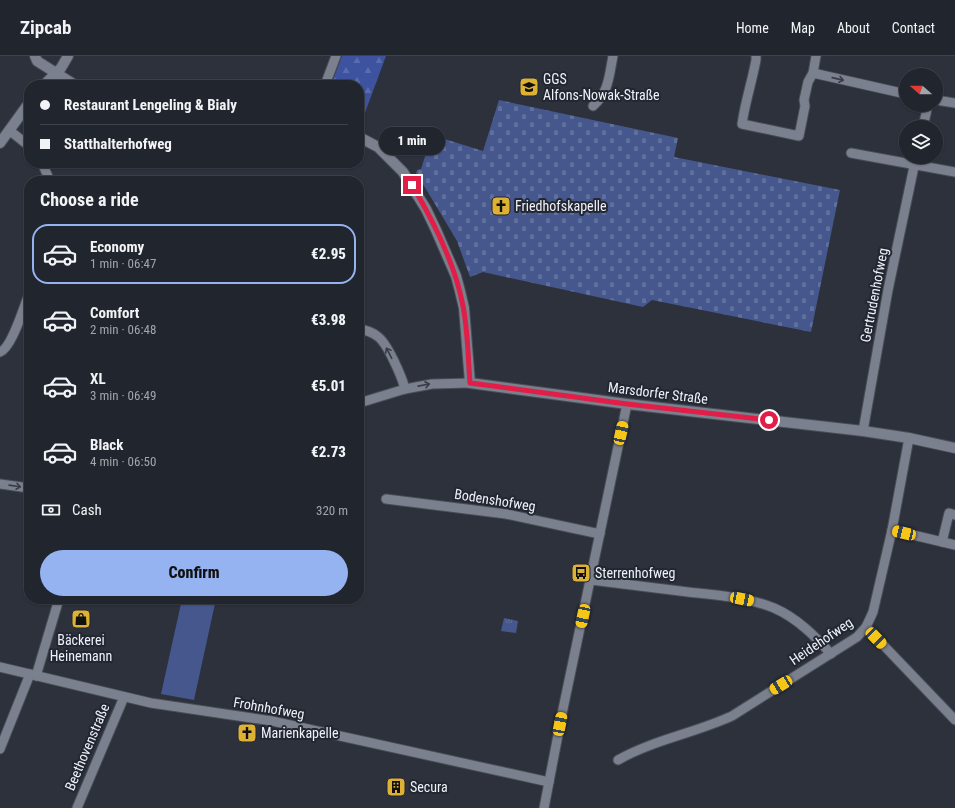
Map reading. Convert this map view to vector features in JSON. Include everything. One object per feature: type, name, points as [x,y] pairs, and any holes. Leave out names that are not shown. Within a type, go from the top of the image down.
[{"type":"street","points":[[35,56],[38,61],[67,80]]},
{"type":"street","points":[[49,80],[61,68],[68,56]]},
{"type":"street","points":[[327,80],[336,56]]},
{"type":"street","points":[[593,106],[601,99],[608,86],[613,56]]},
{"type":"street","points":[[756,56],[742,124],[799,136],[805,106],[805,94],[816,56]]},
{"type":"street","points":[[812,73],[899,93]]},
{"type":"street","points":[[943,101],[955,103]]},
{"type":"street","points":[[0,143],[24,110]]},
{"type":"street","points":[[9,130],[24,142]]},
{"type":"street","points":[[364,140],[378,147],[403,172],[426,209],[436,230],[456,276],[464,308],[470,383]]},
{"type":"street","points":[[851,153],[899,159]]},
{"type":"street","name":"Gertrudenhofweg","points":[[863,431],[888,290],[915,164]]},
{"type":"street","points":[[927,164],[955,172]]},
{"type":"street","points":[[0,352],[4,351],[10,342],[24,307]]},
{"type":"street","points":[[364,331],[378,336],[383,341],[403,379],[405,389]]},
{"type":"street","name":"Marsdorfer Straße","points":[[364,401],[405,389],[432,384],[470,383],[627,404],[863,431],[909,438],[955,448]]},
{"type":"street","points":[[544,808],[627,404]]},
{"type":"street","name":"Heidehofweg","points":[[618,760],[633,751],[714,724],[732,716],[857,637],[866,627],[873,612],[892,530],[909,438]]},
{"type":"street","points":[[0,484],[24,487]]},
{"type":"street","name":"Bodenshofweg","points":[[386,499],[506,514],[600,534]]},
{"type":"street","points":[[942,542],[949,513],[955,515]]},
{"type":"street","points":[[892,530],[955,545]]},
{"type":"street","points":[[591,580],[730,596],[753,601],[776,609],[796,620],[815,636],[831,654]]},
{"type":"street","points":[[0,749],[33,675],[57,604]]},
{"type":"street","points":[[866,627],[955,720]]},
{"type":"street","name":"Frohnhofweg","points":[[0,667],[124,698],[272,721],[549,782]]},
{"type":"street","name":"Beethovenstraße","points":[[77,808],[124,698]]},
{"type":"green space","points":[[342,56],[386,56],[364,115],[364,80],[333,80]]},
{"type":"green space","points":[[499,100],[678,138],[674,157],[840,190],[811,332],[652,300],[643,307],[483,272],[470,277],[457,241],[416,174],[417,170],[421,169],[432,135],[483,151]]},
{"type":"green space","points":[[181,604],[215,604],[194,700],[161,694]]},
{"type":"green space","points":[[504,618],[518,621],[516,633],[501,631]]},
{"type":"place","name":"GGS Alfons-Nowak-Straße","points":[[529,87]]},
{"type":"place","name":"Friedhofskapelle","points":[[501,206]]},
{"type":"place","name":"Sterrenhofweg","points":[[581,573]]},
{"type":"place","name":"Bäckerei Heinemann","points":[[81,619]]},
{"type":"place","name":"Marienkapelle","points":[[247,733]]},
{"type":"place","name":"Secura","points":[[396,787]]},
{"type":"route","points":[[412,185],[426,209],[456,276],[464,308],[470,383],[627,404],[769,420]]}]
